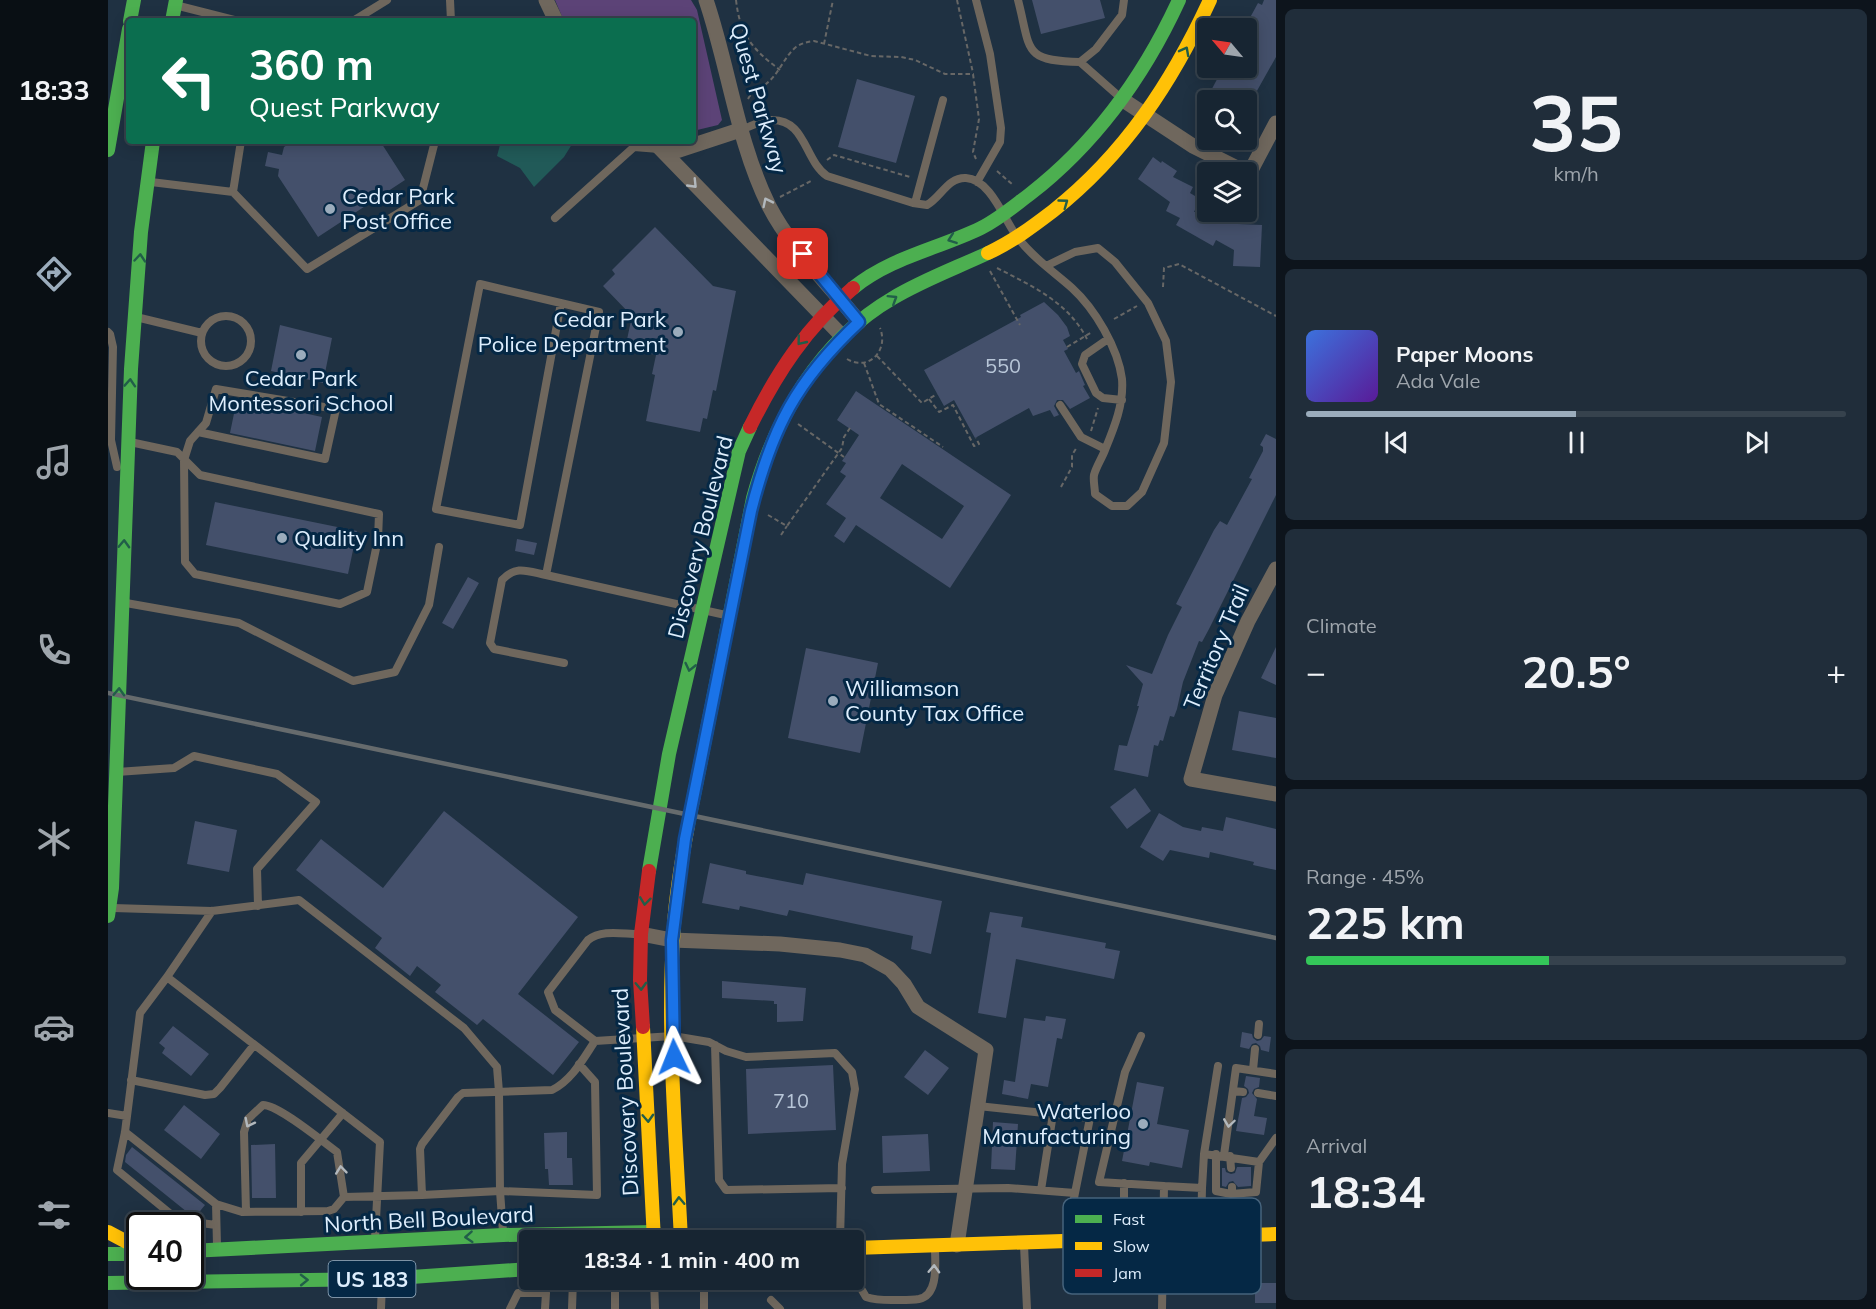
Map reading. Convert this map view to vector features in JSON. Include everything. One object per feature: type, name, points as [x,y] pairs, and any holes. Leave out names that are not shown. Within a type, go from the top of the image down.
[{"type":"street","points":[[131,18],[134,0]]},
{"type":"street","points":[[546,0],[555,18]]},
{"type":"street","name":"Quest Parkway","points":[[706,0],[740,130],[756,178],[770,208],[789,237],[859,322]]},
{"type":"street","name":"Discovery Boulevard","points":[[654,1230],[640,934],[659,809],[738,451],[774,377],[822,316],[840,298],[865,279],[902,258],[979,229],[1004,214],[1068,164],[1098,133],[1123,100],[1150,58],[1179,0]]},
{"type":"street","name":"Discovery Boulevard","points":[[681,1230],[673,1036],[672,940],[688,823],[751,511],[762,467],[776,432],[795,395],[817,365],[859,322],[928,279],[1017,238],[1075,195],[1114,155],[1147,115],[1184,54],[1210,0]]},
{"type":"street","points":[[172,2],[172,18]]},
{"type":"street","points":[[108,150],[126,46]]},
{"type":"street","points":[[1123,100],[1193,146],[1224,162]]},
{"type":"street","points":[[1255,162],[1276,123]]},
{"type":"street","points":[[657,145],[676,151],[740,130]]},
{"type":"street","points":[[108,912],[112,888],[127,441],[135,317],[153,144]]},
{"type":"street","points":[[657,145],[843,337]]},
{"type":"street","name":"Territory Trail","points":[[1276,569],[1248,621],[1215,695],[1191,779],[1276,794]]},
{"type":"street","points":[[640,934],[672,940],[780,944],[865,955],[890,969],[904,984],[918,1007],[986,1050],[957,1245]]},
{"type":"street","points":[[108,1232],[126,1242]]},
{"type":"street","points":[[1261,1235],[1276,1234]]},
{"type":"street","name":"North Bell Boulevard","points":[[204,1250],[375,1244],[519,1235]]},
{"type":"street","points":[[864,1248],[1063,1242]]},
{"type":"street","points":[[108,1254],[126,1254]]},
{"type":"street","name":"US 183","points":[[204,1282],[382,1279],[519,1271]]},
{"type":"street","name":"US 183","points":[[108,1283],[126,1283]]},
{"type":"street","points":[[108,1294],[126,1285]]},
{"type":"lane","points":[[358,18],[387,0]]},
{"type":"lane","points":[[450,0],[451,18]]},
{"type":"lane","points":[[976,0],[990,54],[1001,128],[1000,142],[977,182]]},
{"type":"lane","points":[[1018,0],[1030,48],[1039,58],[1053,62],[1080,62],[1096,49],[1122,15],[1124,0]]},
{"type":"lane","points":[[172,2],[228,18]]},
{"type":"lane","points":[[1080,62],[1123,100]]},
{"type":"lane","points":[[915,203],[943,100]]},
{"type":"lane","points":[[740,130],[769,120],[781,121],[797,129],[818,169],[827,176],[927,206],[937,200],[945,187],[955,179],[968,178],[988,191],[1017,238],[1046,266],[1075,290],[1102,326],[1108,339],[1119,364],[1122,400],[1106,449],[1094,475],[1095,494],[1112,506],[1127,506],[1142,492],[1164,443],[1171,382],[1166,341],[1148,303],[1115,262],[1098,248],[1076,252],[1046,266]]},
{"type":"lane","points":[[233,192],[241,144]]},
{"type":"lane","points":[[147,182],[233,192],[307,269],[420,200],[434,144]]},
{"type":"lane","points":[[555,218],[634,147],[657,145]]},
{"type":"lane","points":[[546,575],[598,312],[561,303],[480,284],[436,508],[519,525],[561,303]]},
{"type":"lane","points":[[135,317],[202,333]]},
{"type":"lane","points":[[220,317],[236,318],[243,323],[250,337],[248,353],[236,364],[228,366],[212,362],[202,349],[202,333],[212,320],[220,317]]},
{"type":"lane","points":[[108,332],[113,347],[111,440],[126,504]]},
{"type":"lane","points":[[1108,339],[1085,355],[1082,364],[1096,393],[1103,398],[1122,400]]},
{"type":"lane","points":[[127,441],[177,452],[184,460],[200,475],[379,514],[378,539],[367,592],[340,604],[195,574],[185,562],[184,460],[190,441],[198,432],[206,423],[216,389],[336,408],[325,459],[198,432]]},
{"type":"lane","points":[[1060,405],[1081,437],[1106,449]]},
{"type":"lane","points":[[122,602],[239,623],[353,681],[395,672],[429,605],[439,547]]},
{"type":"lane","points":[[564,663],[494,649],[490,643],[502,580],[508,573],[516,570],[546,575],[731,616]]},
{"type":"lane","points":[[116,772],[174,768],[194,756],[277,774],[316,802],[257,868],[258,906]]},
{"type":"lane","points":[[108,912],[212,911],[299,900],[464,1028],[497,1067],[503,1235]]},
{"type":"lane","points":[[212,911],[140,1013],[125,1132],[117,1170],[178,1220],[216,1226]]},
{"type":"lane","points":[[640,934],[602,933],[588,940],[548,993],[555,1010],[595,1041],[673,1036],[709,1042],[746,1057],[835,1053],[852,1072],[855,1089],[842,1164],[840,1230]]},
{"type":"lane","points":[[167,977],[380,1142],[375,1244]]},
{"type":"lane","points":[[1258,1035],[1259,1024]]},
{"type":"lane","points":[[1141,1036],[1125,1072],[1099,1182],[1202,1188]]},
{"type":"lane","points":[[422,1195],[420,1149],[458,1097],[464,1093],[552,1090],[561,1085],[595,1041]]},
{"type":"lane","points":[[131,1080],[205,1095],[213,1094],[254,1045]]},
{"type":"lane","points":[[714,1045],[719,1180],[726,1190],[842,1188]]},
{"type":"lane","points":[[1253,1070],[1255,1049]]},
{"type":"lane","points":[[344,1197],[500,1191],[597,1195],[595,1082],[579,1064]]},
{"type":"lane","points":[[1202,1198],[1204,1154],[1218,1066]]},
{"type":"lane","points":[[1276,1074],[1236,1068],[1224,1155],[1216,1191],[1256,1192],[1259,1162],[1276,1138]]},
{"type":"lane","points":[[1234,1090],[1243,1092]]},
{"type":"lane","points":[[1258,1093],[1276,1096]]},
{"type":"lane","points":[[125,1132],[216,1204],[246,1212],[328,1212],[334,1209],[344,1197],[339,1156],[330,1146],[270,1105],[263,1105],[248,1119],[244,1132],[246,1212]]},
{"type":"lane","points":[[978,1106],[1089,1118],[1074,1198]]},
{"type":"lane","points":[[108,1113],[127,1116]]},
{"type":"lane","points":[[301,1212],[301,1163],[343,1113]]},
{"type":"lane","points":[[1041,1190],[1053,1114]]},
{"type":"lane","points":[[1204,1154],[1224,1155],[1259,1162]]},
{"type":"lane","points":[[1224,1155],[1231,1168]]},
{"type":"lane","points":[[1124,1183],[1124,1198]]},
{"type":"lane","points":[[1164,1186],[1164,1198]]},
{"type":"lane","points":[[875,1190],[966,1187],[1075,1193]]},
{"type":"lane","points":[[1231,1190],[1231,1198]]},
{"type":"lane","points":[[216,1204],[218,1248]]},
{"type":"lane","points":[[1024,1243],[1027,1309]]},
{"type":"lane","points":[[862,1290],[866,1297],[876,1300],[919,1299],[927,1296],[935,1276],[935,1246]]},
{"type":"lane","points":[[381,1309],[382,1279]]},
{"type":"lane","points":[[510,1309],[518,1293],[531,1289],[546,1293],[544,1309]]},
{"type":"lane","points":[[572,1309],[573,1290]]},
{"type":"lane","points":[[615,1290],[615,1309]]},
{"type":"lane","points":[[654,1290],[655,1309]]},
{"type":"lane","points":[[704,1290],[704,1309]]},
{"type":"lane","points":[[771,1300],[780,1309]]},
{"type":"path","points":[[736,0],[745,36],[758,53],[780,69]]},
{"type":"path","points":[[824,44],[833,0]]},
{"type":"path","points":[[957,0],[972,62],[979,119],[973,152],[976,159]]},
{"type":"path","points":[[746,104],[751,94],[766,84],[795,48],[806,42],[824,44],[871,56],[902,57],[915,60],[945,74],[973,74]]},
{"type":"path","points":[[825,162],[834,155],[922,180]]},
{"type":"path","points":[[994,170],[1016,186]]},
{"type":"path","points":[[780,197],[813,180]]},
{"type":"path","points":[[1163,287],[1164,268],[1179,264],[1276,315]]},
{"type":"path","points":[[993,266],[1047,294],[1071,315],[1090,344]]},
{"type":"path","points":[[988,268],[1020,325]]},
{"type":"path","points":[[1114,320],[1137,306]]},
{"type":"path","points":[[844,358],[853,363],[864,363],[877,356],[883,340],[880,327]]},
{"type":"path","points":[[1067,347],[1095,331]]},
{"type":"path","points":[[877,356],[922,403],[937,394]]},
{"type":"path","points":[[864,363],[879,404],[943,447]]},
{"type":"path","points":[[929,399],[939,412],[952,405],[974,446],[979,444],[976,438]]},
{"type":"path","points":[[1091,430],[1099,404]]},
{"type":"path","points":[[796,423],[844,457]]},
{"type":"path","points":[[781,536],[839,453],[844,437],[850,428]]},
{"type":"path","points":[[1061,487],[1073,464],[1072,454],[1081,443]]},
{"type":"path","points":[[765,513],[787,526]]},
{"type":"shaded area","points":[[555,0],[691,0],[697,10],[722,120],[718,125],[696,130],[696,18],[563,18]]},
{"type":"shaded area","points":[[500,144],[572,144],[564,157],[534,187],[520,168],[497,156]]},
{"type":"building","points":[[1032,0],[1100,0],[1105,18],[1041,34]]},
{"type":"building","points":[[1264,0],[1276,0],[1276,57],[1257,91],[1211,90],[1218,78],[1257,78],[1257,18],[1250,18],[1258,3],[1262,5]]},
{"type":"building","points":[[857,79],[915,96],[896,163],[838,147]]},
{"type":"building","name":"Cedar Park Post Office","points":[[288,144],[382,144],[405,180],[318,237],[278,176],[279,169],[265,166],[268,152],[282,155],[284,147]]},
{"type":"building","points":[[1153,157],[1177,171],[1173,177],[1193,187],[1190,193],[1197,197],[1194,212],[1197,212],[1197,222],[1262,225],[1260,267],[1233,266],[1234,250],[1216,240],[1213,246],[1176,225],[1180,218],[1166,211],[1170,202],[1138,179]]},
{"type":"building","name":"Cedar Park Police Department","points":[[655,227],[713,286],[736,291],[716,391],[713,390],[707,419],[703,418],[700,432],[646,421],[655,375],[652,374],[656,355],[625,349],[632,316],[603,286],[615,274],[612,270]]},
{"type":"building","points":[[1044,302],[1067,327],[1070,336],[1063,340],[1068,349],[1064,351],[1076,373],[1079,371],[1085,385],[1083,386],[1090,398],[1070,409],[1063,400],[1057,400],[1054,406],[1059,415],[1054,417],[1050,410],[1033,416],[1029,408],[975,438],[954,400],[944,406],[924,370]]},
{"type":"building","name":"Cedar Park Montessori School","points":[[280,325],[332,338],[323,383],[271,371]]},
{"type":"building","points":[[856,391],[1011,495],[950,588],[856,525],[844,543],[834,536],[846,518],[826,504],[846,476],[840,472],[846,463],[842,461],[859,435],[837,420]],"holes":[[[902,464],[964,506],[942,539],[880,498]]]},
{"type":"building","points":[[237,399],[322,417],[315,451],[230,433]]},
{"type":"building","points":[[1266,434],[1276,439],[1276,495],[1209,629],[1202,642],[1199,641],[1183,682],[1174,717],[1170,716],[1163,741],[1160,740],[1158,746],[1154,745],[1148,777],[1114,770],[1119,745],[1127,746],[1143,684],[1126,665],[1152,674],[1182,607],[1176,604],[1214,530],[1220,521],[1227,525],[1252,479],[1249,478],[1263,451],[1260,445]]},
{"type":"building","name":"Quality Inn","points":[[215,502],[357,531],[348,574],[206,545]]},
{"type":"building","points":[[517,539],[537,543],[534,555],[515,551]]},
{"type":"building","points":[[468,577],[479,583],[453,629],[442,623]]},
{"type":"building","points":[[1276,647],[1276,685],[1261,678]]},
{"type":"building","name":"Williamson County Tax Office","points":[[806,648],[878,663],[860,753],[788,738]]},
{"type":"building","points":[[1239,711],[1276,718],[1276,758],[1232,750]]},
{"type":"building","points":[[1135,788],[1151,811],[1127,829],[1110,807]]},
{"type":"building","points":[[444,811],[578,917],[518,994],[579,1042],[553,1075],[483,1019],[477,1025],[435,992],[441,985],[417,966],[410,976],[375,948],[382,938],[296,870],[321,839],[383,888]]},
{"type":"building","points":[[1159,813],[1183,827],[1201,831],[1202,827],[1223,831],[1226,817],[1276,829],[1276,870],[1253,865],[1254,862],[1210,852],[1209,858],[1170,850],[1163,861],[1140,847]]},
{"type":"building","points":[[195,821],[237,830],[229,872],[187,864]]},
{"type":"building","points":[[710,863],[746,871],[746,874],[803,885],[806,873],[942,901],[931,954],[911,949],[913,936],[789,910],[787,916],[740,906],[739,910],[702,903]]},
{"type":"building","points":[[990,912],[1023,917],[1021,927],[1106,943],[1105,948],[1120,951],[1114,979],[1016,959],[1006,1018],[978,1013],[991,933],[986,932]]},
{"type":"building","points":[[722,981],[806,988],[803,1021],[777,1022],[777,1004],[774,1004],[774,1001],[722,998]]},
{"type":"building","points":[[1046,1016],[1066,1019],[1062,1039],[1057,1038],[1048,1087],[1031,1084],[1028,1099],[1002,1094],[1004,1080],[1015,1082],[1024,1018],[1045,1021]]},
{"type":"building","points":[[173,1026],[209,1054],[191,1076],[162,1053],[165,1048],[159,1043]]},
{"type":"building","points":[[1242,1032],[1252,1034],[1257,1041],[1264,1036],[1271,1037],[1269,1052],[1261,1050],[1256,1043],[1252,1044],[1249,1049],[1240,1047]]},
{"type":"building","points":[[925,1050],[949,1068],[928,1095],[904,1077]]},
{"type":"building","points":[[833,1065],[836,1130],[748,1134],[746,1069]]},
{"type":"building","points":[[1246,1076],[1260,1078],[1259,1087],[1252,1093],[1257,1099],[1254,1116],[1267,1118],[1264,1135],[1236,1131],[1242,1098],[1249,1093],[1244,1086]]},
{"type":"building","name":"Waterloo Manufacturing","points":[[1137,1082],[1164,1087],[1157,1124],[1189,1130],[1182,1168],[1150,1162],[1149,1166],[1122,1161]]},
{"type":"building","points":[[184,1105],[220,1134],[201,1159],[164,1130]]},
{"type":"building","points":[[993,1122],[1018,1124],[1015,1170],[991,1169]]},
{"type":"building","points":[[567,1132],[567,1158],[572,1158],[573,1185],[549,1185],[548,1169],[545,1169],[544,1133]]},
{"type":"building","points":[[928,1134],[930,1171],[883,1173],[882,1136]]},
{"type":"building","points":[[275,1144],[276,1198],[252,1198],[251,1145]]},
{"type":"building","points":[[132,1147],[205,1205],[199,1212],[187,1212],[125,1162],[126,1155]]},
{"type":"building","points":[[1237,1167],[1251,1167],[1251,1186],[1238,1187],[1233,1181],[1229,1182],[1226,1187],[1222,1186],[1222,1168],[1231,1174],[1235,1173]]},
{"type":"building","points":[[1261,1283],[1276,1283],[1276,1303],[1255,1303],[1255,1294],[1261,1294]]},
{"type":"railway","points":[[108,693],[1276,938]]},
{"type":"traffic: fast","points":[[131,18],[134,0]]},
{"type":"traffic: fast","points":[[173,18],[176,0]]},
{"type":"traffic: fast","points":[[853,288],[883,268],[988,224],[1054,174],[1097,130],[1134,81],[1179,0]]},
{"type":"traffic: fast","points":[[108,150],[126,46]]},
{"type":"traffic: fast","points":[[108,916],[112,888],[131,369],[141,232],[153,144]]},
{"type":"traffic: fast","points":[[688,825],[753,498],[762,468],[787,411],[822,359],[843,336],[867,316],[916,285],[988,253]]},
{"type":"traffic: fast","points":[[649,871],[669,754],[739,451],[750,427]]},
{"type":"traffic: fast","points":[[204,1250],[519,1235]]},
{"type":"traffic: fast","points":[[108,1254],[126,1254]]},
{"type":"traffic: fast","points":[[108,1283],[382,1279],[519,1270]]},
{"type":"traffic: slow","points":[[988,253],[1014,239],[1053,211],[1103,166],[1163,88],[1180,60],[1210,0]]},
{"type":"traffic: slow","points":[[680,1230],[671,1003],[675,912],[688,825]]},
{"type":"traffic: slow","points":[[643,1027],[653,1230]]},
{"type":"traffic: slow","points":[[108,1232],[126,1242]]},
{"type":"traffic: slow","points":[[1261,1234],[1276,1234]]},
{"type":"traffic: slow","points":[[864,1248],[1063,1241]]},
{"type":"traffic: jam","points":[[750,427],[794,352],[821,318],[853,288]]},
{"type":"traffic: jam","points":[[643,1027],[640,980],[641,934],[649,871]]},
{"type":"place","name":"Cedar Park Post Office","points":[[330,209]]},
{"type":"place","name":"Cedar Park Police Department","points":[[678,332]]},
{"type":"place","name":"Cedar Park Montessori School","points":[[301,355]]},
{"type":"place","name":"Quality Inn","points":[[282,538]]},
{"type":"place","name":"Williamson County Tax Office","points":[[833,701]]},
{"type":"place","name":"Waterloo Manufacturing","points":[[1143,1124]]},
{"type":"route","points":[[674,1057],[672,940],[685,839],[751,511],[762,467],[777,429],[795,395],[817,365],[859,322],[803,254]]}]
